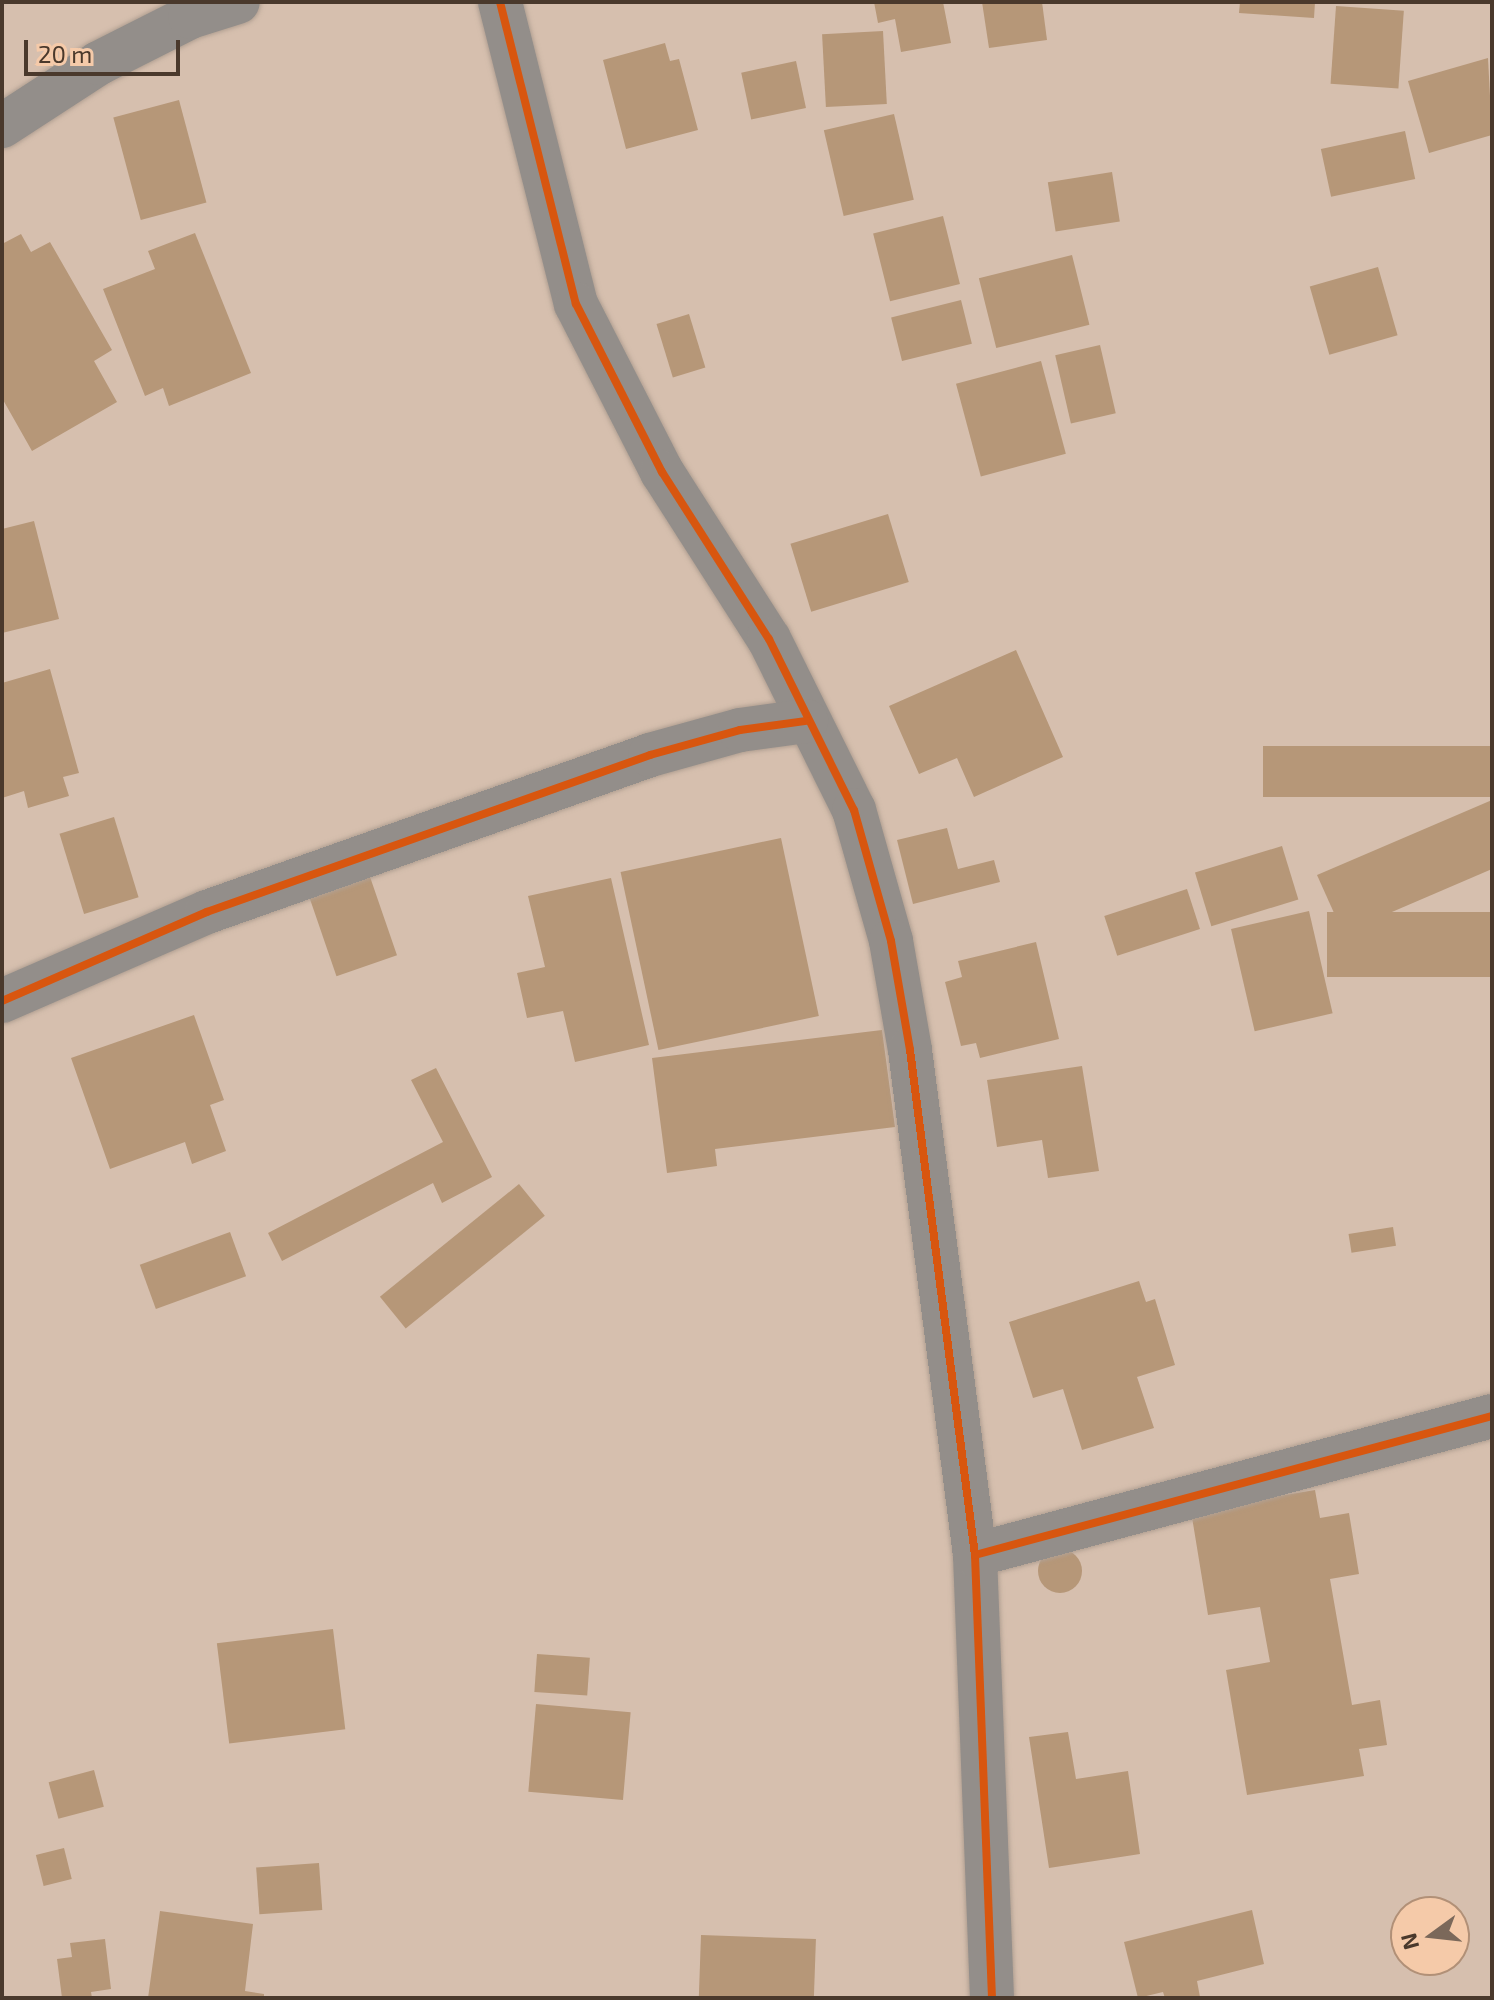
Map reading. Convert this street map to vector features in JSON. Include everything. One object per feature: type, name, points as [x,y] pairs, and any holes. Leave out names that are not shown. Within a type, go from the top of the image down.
[{"type":"street","points":[[2,126],[99,63],[190,17],[238,2]]},
{"type":"street","points":[[500,2],[576,304],[662,472],[769,639],[806,721],[854,810],[891,941],[910,1050],[975,1555],[992,1998]]},
{"type":"street","points":[[2,1001],[207,912],[650,755],[740,730],[806,721]]},
{"type":"street","points":[[975,1555],[1492,1416]]},
{"type":"building","points":[[874,2],[943,2],[951,43],[901,52],[895,19],[878,23]]},
{"type":"building","points":[[982,2],[1042,2],[1047,40],[989,48]]},
{"type":"building","points":[[1240,2],[1315,2],[1314,18],[1239,13]]},
{"type":"building","points":[[1336,6],[1404,11],[1398,89],[1331,84]]},
{"type":"building","points":[[883,31],[887,104],[826,107],[822,34]]},
{"type":"building","points":[[665,43],[670,61],[679,59],[698,130],[626,149],[603,60]]},
{"type":"building","points":[[1488,58],[1492,135],[1429,153],[1408,81]]},
{"type":"building","points":[[796,61],[806,108],[751,120],[741,73]]},
{"type":"building","points":[[179,100],[206,202],[141,220],[113,118]]},
{"type":"building","points":[[894,114],[914,200],[844,216],[824,130]]},
{"type":"building","points":[[1405,131],[1415,179],[1331,197],[1321,149]]},
{"type":"building","points":[[1112,172],[1120,221],[1056,232],[1048,182]]},
{"type":"building","points":[[943,216],[960,284],[890,301],[873,233]]},
{"type":"building","points":[[195,233],[251,373],[169,406],[163,388],[145,396],[103,289],[155,269],[148,251]]},
{"type":"building","points":[[21,234],[31,252],[50,242],[112,350],[94,361],[117,402],[32,451],[2,398],[2,244]]},
{"type":"building","points":[[1072,255],[1089,325],[996,348],[979,278]]},
{"type":"building","points":[[1378,267],[1398,335],[1329,355],[1310,287]]},
{"type":"building","points":[[961,300],[972,344],[902,361],[891,317]]},
{"type":"building","points":[[689,314],[705,368],[673,377],[656,324]]},
{"type":"building","points":[[1100,345],[1116,413],[1071,424],[1055,355]]},
{"type":"building","points":[[1041,361],[1066,454],[981,477],[956,384]]},
{"type":"building","points":[[888,514],[909,582],[811,612],[790,544]]},
{"type":"building","points":[[34,521],[59,619],[2,633],[2,529]]},
{"type":"building","points":[[1016,650],[1063,757],[974,797],[957,758],[919,774],[889,706]]},
{"type":"building","points":[[50,669],[79,773],[63,777],[69,796],[28,808],[24,791],[2,798],[2,683]]},
{"type":"building","points":[[1263,746],[1492,746],[1492,797],[1263,797]]},
{"type":"building","points":[[1492,800],[1492,869],[1343,933],[1317,875]]},
{"type":"building","points":[[114,817],[139,897],[84,914],[59,834]]},
{"type":"building","points":[[947,828],[958,869],[994,860],[1000,882],[913,904],[897,840]]},
{"type":"building","points":[[781,838],[819,1016],[658,1050],[621,872]]},
{"type":"building","points":[[1282,846],[1298,900],[1211,926],[1195,873]]},
{"type":"building","points":[[369,874],[397,955],[336,976],[308,895]]},
{"type":"building","points":[[611,878],[649,1045],[575,1062],[563,1011],[527,1018],[517,973],[545,967],[528,896]]},
{"type":"building","points":[[1187,889],[1200,929],[1117,956],[1104,916]]},
{"type":"building","points":[[1309,911],[1333,1013],[1255,1031],[1231,929]]},
{"type":"building","points":[[1327,912],[1492,912],[1492,977],[1327,977]]},
{"type":"building","points":[[1036,942],[1059,1039],[980,1058],[976,1043],[961,1046],[945,982],[962,977],[958,961]]},
{"type":"building","points":[[194,1015],[224,1100],[210,1105],[226,1151],[192,1164],[185,1142],[110,1169],[71,1058]]},
{"type":"building","points":[[882,1030],[895,1127],[715,1149],[717,1166],[667,1173],[652,1058]]},
{"type":"building","points":[[1082,1066],[1099,1171],[1048,1178],[1042,1140],[997,1147],[987,1080]]},
{"type":"building","points":[[436,1068],[492,1177],[442,1203],[433,1183],[282,1261],[268,1233],[443,1142],[411,1080]]},
{"type":"building","points":[[519,1184],[545,1216],[406,1329],[380,1297]]},
{"type":"building","points":[[1393,1227],[1396,1246],[1352,1253],[1349,1234]]},
{"type":"building","points":[[230,1232],[246,1276],[156,1309],[140,1265]]},
{"type":"building","points":[[1139,1281],[1146,1302],[1155,1299],[1175,1365],[1137,1377],[1154,1428],[1082,1450],[1063,1389],[1033,1398],[1009,1322]]},
{"type":"building","points":[[1315,1490],[1320,1518],[1349,1513],[1359,1574],[1330,1579],[1352,1705],[1380,1700],[1387,1745],[1359,1749],[1364,1776],[1247,1795],[1226,1670],[1270,1662],[1260,1607],[1208,1615],[1191,1511]]},
{"type":"building","points":[[1060,1549],[1076,1555],[1082,1571],[1076,1587],[1060,1593],[1044,1587],[1038,1571],[1044,1555]]},
{"type":"building","points":[[333,1629],[345,1729],[229,1744],[217,1643]]},
{"type":"building","points":[[537,1654],[590,1658],[587,1696],[534,1692]]},
{"type":"building","points":[[536,1704],[631,1712],[623,1800],[528,1792]]},
{"type":"building","points":[[1068,1732],[1076,1779],[1128,1771],[1140,1854],[1049,1868],[1029,1737]]},
{"type":"building","points":[[94,1770],[104,1807],[58,1819],[49,1782]]},
{"type":"building","points":[[64,1848],[72,1879],[44,1886],[36,1855]]},
{"type":"building","points":[[319,1863],[322,1910],[259,1914],[256,1867]]},
{"type":"building","points":[[1252,1910],[1264,1964],[1197,1981],[1200,1997],[1165,1998],[1163,1992],[1138,1998],[1124,1942]]},
{"type":"building","points":[[160,1911],[253,1924],[245,1991],[264,1994],[264,1998],[148,1998]]},
{"type":"building","points":[[701,1935],[816,1939],[814,1998],[699,1998]]},
{"type":"building","points":[[105,1939],[111,1989],[91,1992],[92,1998],[62,1998],[57,1959],[72,1957],[70,1943]]},
{"type":"cycle path","points":[[500,2],[576,304],[662,472],[769,639],[854,810],[891,941],[910,1050],[975,1555]]},
{"type":"cycle path","points":[[2,1001],[207,912],[650,755],[740,730],[806,721]]},
{"type":"cycle path","points":[[992,1998],[975,1555],[1492,1416]]}]
